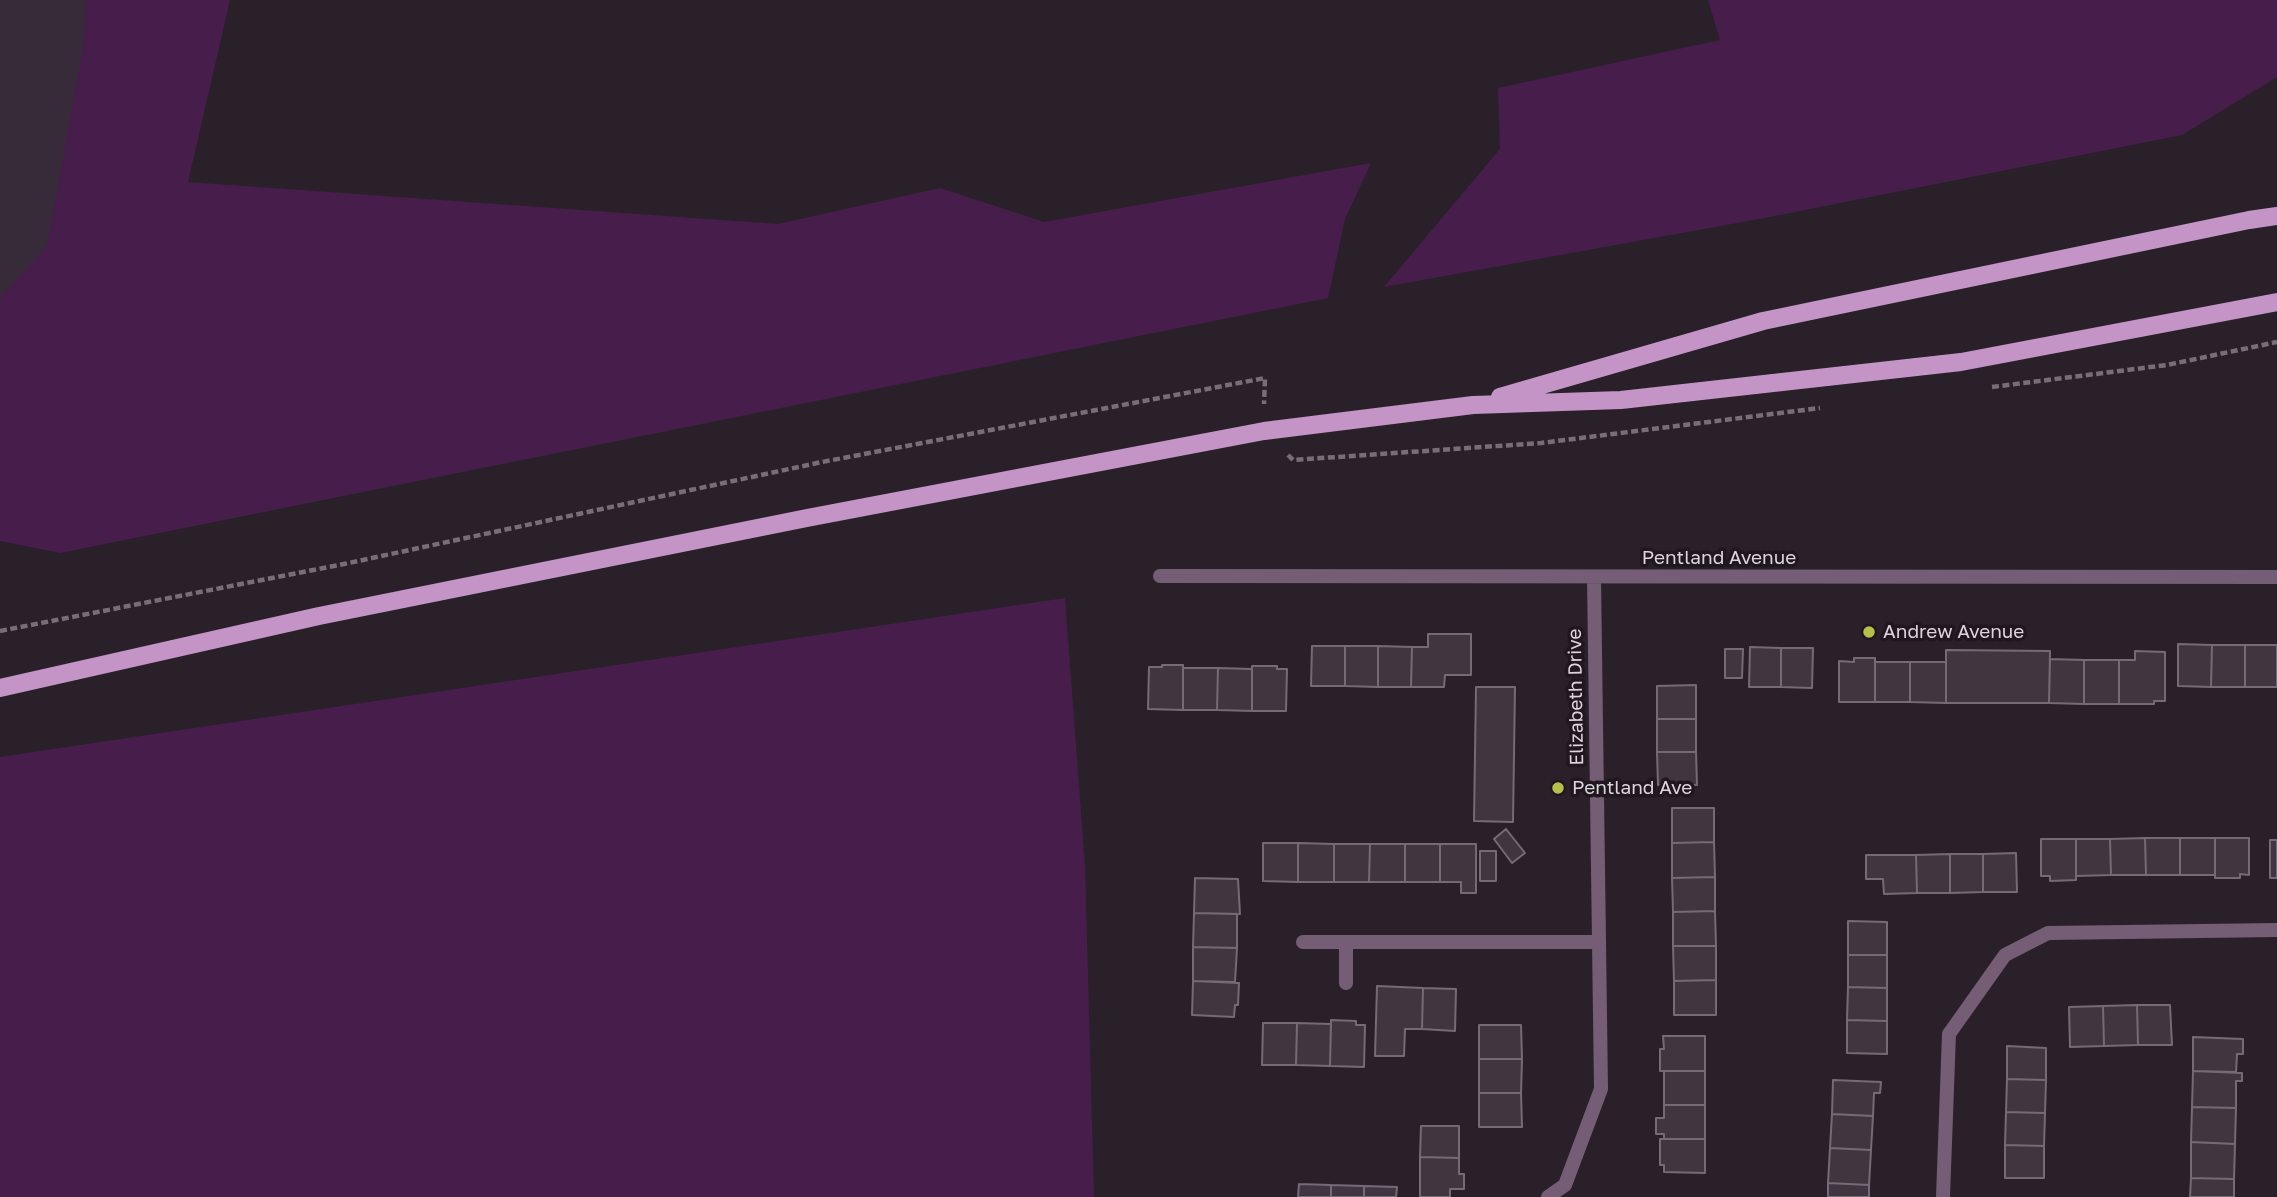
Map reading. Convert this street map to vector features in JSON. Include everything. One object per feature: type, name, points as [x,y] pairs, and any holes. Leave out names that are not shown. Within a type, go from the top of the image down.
[{"type":"main road","points":[[1473,405],[1763,321],[2277,216]]},
{"type":"main road","points":[[0,688],[319,616],[807,518],[1264,431],[1473,405],[1621,400],[1961,362],[2277,302]]},
{"type":"street","name":"Pentland Avenue","points":[[1160,576],[2277,578]]},
{"type":"street","name":"Elizabeth Drive","points":[[1548,1197],[1564,1185],[1601,1089],[1594,577]]},
{"type":"street","points":[[1943,1197],[1949,1034],[2005,955],[2048,933],[2277,930]]},
{"type":"street","points":[[1303,942],[1599,942]]},
{"type":"street","points":[[1346,942],[1346,983]]},
{"type":"shaded area","points":[[0,0],[163,0],[0,474]]},
{"type":"shaded area","points":[[86,0],[230,0],[188,182],[778,224],[940,188],[1044,222],[1371,163],[1345,219],[1328,298],[60,553],[0,541],[0,298],[47,246],[84,42]]},
{"type":"shaded area","points":[[1708,0],[2277,0],[2277,77],[2182,135],[1770,217],[1384,287],[1500,149],[1498,88],[1720,40]]},
{"type":"shaded area","points":[[1065,598],[1085,866],[1094,1197],[0,1197],[0,757]]},
{"type":"building","points":[[1428,634],[1471,634],[1471,675],[1445,675],[1444,687],[1411,687],[1412,647],[1428,647]]},
{"type":"building","points":[[2178,644],[2212,645],[2211,687],[2178,686]]},
{"type":"building","points":[[2212,645],[2245,645],[2245,687],[2211,687]]},
{"type":"building","points":[[2245,645],[2277,645],[2277,687],[2245,687]]},
{"type":"building","points":[[1312,646],[1345,646],[1345,686],[1311,686]]},
{"type":"building","points":[[1345,646],[1378,646],[1378,687],[1345,686]]},
{"type":"building","points":[[1378,646],[1412,647],[1411,687],[1378,687]]},
{"type":"building","points":[[1750,647],[1781,648],[1781,687],[1749,687]]},
{"type":"building","points":[[1781,648],[1813,648],[1812,688],[1781,687]]},
{"type":"building","points":[[1725,649],[1743,649],[1742,678],[1725,678]]},
{"type":"building","points":[[1946,650],[2050,651],[2049,703],[1946,703]]},
{"type":"building","points":[[2135,651],[2165,652],[2165,701],[2154,701],[2154,704],[2119,704],[2119,660],[2135,660]]},
{"type":"building","points":[[1854,658],[1875,658],[1875,702],[1839,702],[1839,661],[1854,662]]},
{"type":"building","points":[[2050,659],[2084,660],[2084,704],[2049,703]]},
{"type":"building","points":[[2084,660],[2119,660],[2119,704],[2084,704]]},
{"type":"building","points":[[1875,662],[1910,662],[1910,702],[1875,702]]},
{"type":"building","points":[[1910,662],[1946,662],[1946,703],[1910,702]]},
{"type":"building","points":[[1183,665],[1183,710],[1148,709],[1149,667]]},
{"type":"building","points":[[1252,666],[1277,666],[1277,669],[1287,669],[1286,711],[1252,711]]},
{"type":"building","points":[[1183,668],[1218,668],[1217,710],[1183,710]]},
{"type":"building","points":[[1218,668],[1252,669],[1252,711],[1217,710]]},
{"type":"building","points":[[1696,685],[1696,719],[1657,719],[1657,686]]},
{"type":"building","points":[[1476,687],[1515,687],[1513,822],[1474,821]]},
{"type":"building","points":[[1657,719],[1696,719],[1696,752],[1657,752]]},
{"type":"building","points":[[1657,752],[1696,752],[1697,785],[1658,785]]},
{"type":"building","points":[[1672,808],[1714,808],[1714,842],[1672,843]]},
{"type":"building","points":[[1506,829],[1525,853],[1512,863],[1494,839]]},
{"type":"building","points":[[2145,838],[2180,838],[2180,875],[2146,875]]},
{"type":"building","points":[[2145,838],[2146,875],[2111,875],[2110,839]]},
{"type":"building","points":[[2180,838],[2215,838],[2215,875],[2180,875]]},
{"type":"building","points":[[2215,838],[2249,838],[2249,875],[2240,874],[2240,878],[2215,878]]},
{"type":"building","points":[[2041,839],[2076,839],[2076,880],[2050,881],[2050,876],[2041,876]]},
{"type":"building","points":[[2076,839],[2110,839],[2111,875],[2076,876]]},
{"type":"building","points":[[2270,840],[2277,840],[2277,878],[2270,878]]},
{"type":"building","points":[[1714,842],[1715,877],[1672,878],[1672,843]]},
{"type":"building","points":[[1263,843],[1298,843],[1298,882],[1263,881]]},
{"type":"building","points":[[1298,843],[1334,844],[1334,882],[1298,882]]},
{"type":"building","points":[[1334,844],[1370,844],[1369,882],[1334,882]]},
{"type":"building","points":[[1370,844],[1405,844],[1405,882],[1369,882]]},
{"type":"building","points":[[1405,844],[1440,844],[1440,882],[1405,882]]},
{"type":"building","points":[[1440,844],[1476,844],[1476,893],[1461,893],[1461,882],[1440,882]]},
{"type":"building","points":[[1480,851],[1496,851],[1496,881],[1480,881]]},
{"type":"building","points":[[2016,853],[2017,892],[1983,892],[1983,854]]},
{"type":"building","points":[[1950,854],[1983,854],[1983,892],[1950,893]]},
{"type":"building","points":[[1950,854],[1950,893],[1917,893],[1916,855]]},
{"type":"building","points":[[1866,855],[1916,855],[1917,893],[1884,894],[1883,879],[1866,879]]},
{"type":"building","points":[[1715,877],[1715,911],[1673,912],[1672,878]]},
{"type":"building","points":[[1195,878],[1238,879],[1240,914],[1194,913]]},
{"type":"building","points":[[1715,911],[1716,946],[1673,946],[1673,912]]},
{"type":"building","points":[[1194,913],[1237,914],[1237,948],[1193,947]]},
{"type":"building","points":[[1848,921],[1887,922],[1887,955],[1848,955]]},
{"type":"building","points":[[1673,946],[1716,946],[1716,980],[1674,981]]},
{"type":"building","points":[[1193,947],[1237,948],[1235,982],[1193,981]]},
{"type":"building","points":[[1848,955],[1887,955],[1887,988],[1848,987]]},
{"type":"building","points":[[1716,980],[1716,1015],[1674,1015],[1674,981]]},
{"type":"building","points":[[1193,981],[1239,983],[1238,1005],[1235,1005],[1234,1017],[1192,1015]]},
{"type":"building","points":[[1377,986],[1423,988],[1422,1029],[1405,1029],[1404,1056],[1375,1056]]},
{"type":"building","points":[[1848,987],[1887,988],[1887,1021],[1847,1020]]},
{"type":"building","points":[[1423,988],[1456,989],[1455,1031],[1422,1029]]},
{"type":"building","points":[[2137,1005],[2170,1005],[2172,1045],[2138,1045]]},
{"type":"building","points":[[2137,1005],[2138,1045],[2104,1046],[2103,1006]]},
{"type":"building","points":[[2103,1006],[2104,1046],[2070,1047],[2069,1007]]},
{"type":"building","points":[[1331,1020],[1356,1021],[1356,1025],[1365,1025],[1364,1067],[1330,1066]]},
{"type":"building","points":[[1847,1020],[1887,1021],[1887,1054],[1847,1053]]},
{"type":"building","points":[[1263,1023],[1297,1023],[1296,1065],[1262,1065]]},
{"type":"building","points":[[1297,1023],[1331,1024],[1330,1066],[1296,1065]]},
{"type":"building","points":[[1479,1025],[1521,1025],[1522,1059],[1479,1059]]},
{"type":"building","points":[[1663,1036],[1705,1036],[1705,1071],[1660,1071],[1660,1049],[1664,1049]]},
{"type":"building","points":[[2193,1037],[2243,1039],[2243,1054],[2237,1054],[2236,1072],[2193,1071]]},
{"type":"building","points":[[2007,1046],[2046,1048],[2046,1080],[2007,1079]]},
{"type":"building","points":[[1479,1059],[1522,1059],[1521,1093],[1479,1093]]},
{"type":"building","points":[[1664,1071],[1705,1071],[1705,1105],[1664,1105]]},
{"type":"building","points":[[2193,1071],[2242,1073],[2242,1081],[2236,1081],[2236,1108],[2192,1107]]},
{"type":"building","points":[[2007,1079],[2046,1080],[2045,1113],[2006,1112]]},
{"type":"building","points":[[1833,1080],[1881,1082],[1880,1093],[1874,1093],[1873,1116],[1832,1114]]},
{"type":"building","points":[[1479,1093],[1521,1093],[1522,1127],[1479,1127]]},
{"type":"building","points":[[1664,1105],[1705,1105],[1705,1139],[1664,1139],[1664,1134],[1656,1134],[1656,1118],[1664,1118]]},
{"type":"building","points":[[2192,1107],[2236,1108],[2235,1144],[2191,1142]]},
{"type":"building","points":[[2006,1112],[2045,1113],[2044,1146],[2005,1145]]},
{"type":"building","points":[[1832,1114],[1873,1116],[1871,1150],[1830,1148]]},
{"type":"building","points":[[1421,1126],[1459,1126],[1459,1158],[1420,1157]]},
{"type":"building","points":[[1660,1139],[1705,1139],[1705,1173],[1664,1172],[1664,1165],[1660,1165]]},
{"type":"building","points":[[2191,1142],[2235,1144],[2234,1179],[2191,1178]]},
{"type":"building","points":[[2005,1145],[2044,1146],[2044,1178],[2005,1178]]},
{"type":"building","points":[[1830,1148],[1871,1150],[1869,1185],[1828,1183]]},
{"type":"building","points":[[1420,1157],[1459,1158],[1459,1174],[1464,1174],[1464,1189],[1450,1189],[1450,1197],[1420,1197]]},
{"type":"building","points":[[2191,1178],[2234,1179],[2234,1197],[2190,1197]]},
{"type":"building","points":[[1828,1183],[1869,1185],[1869,1197],[1828,1197]]},
{"type":"building","points":[[1299,1184],[1331,1185],[1331,1197],[1298,1197]]},
{"type":"building","points":[[1331,1185],[1364,1186],[1364,1197],[1331,1197]]},
{"type":"building","points":[[1364,1186],[1397,1187],[1396,1197],[1364,1197]]},
{"type":"place","name":"Andrew Avenue","points":[[1869,632]]},
{"type":"place","name":"Pentland Ave","points":[[1558,788]]}]
